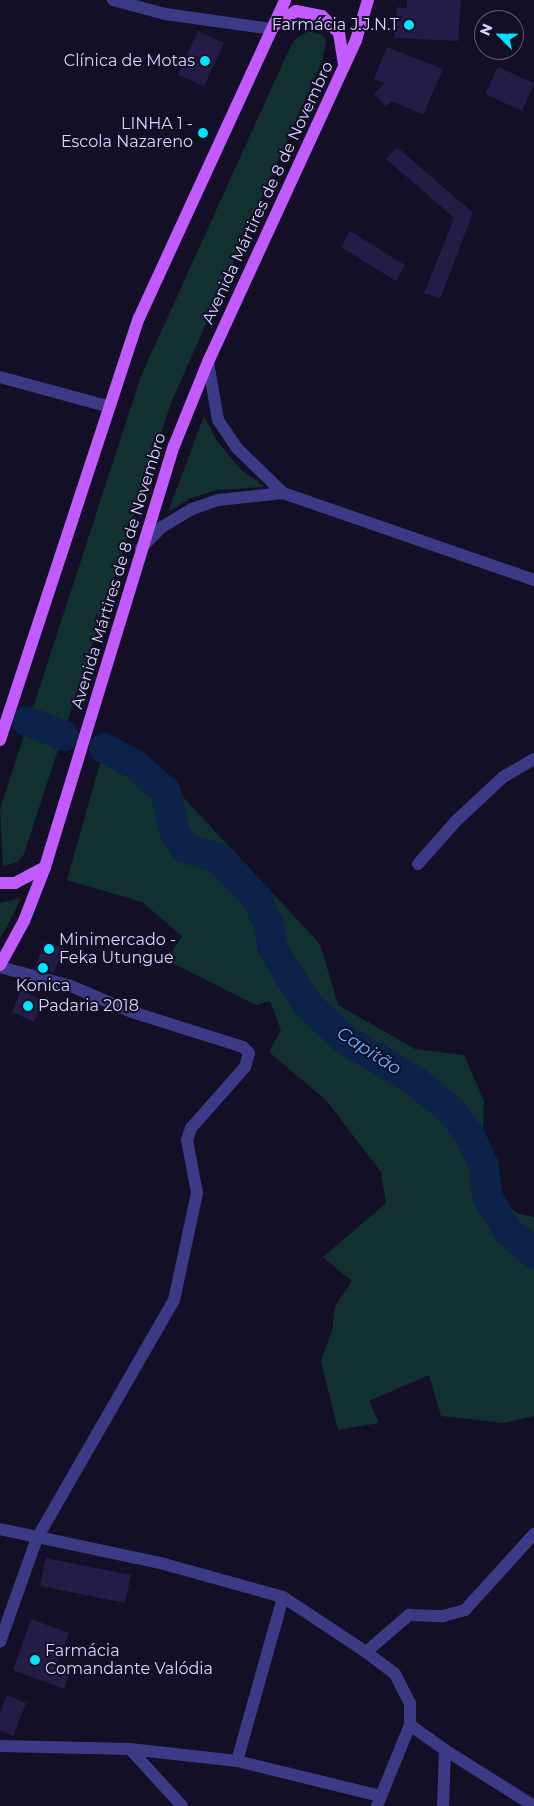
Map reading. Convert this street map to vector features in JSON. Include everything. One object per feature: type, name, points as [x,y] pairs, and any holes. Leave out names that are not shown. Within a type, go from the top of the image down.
[{"type":"main road","points":[[1,736],[107,406],[139,318],[285,0]]},
{"type":"main road","name":"Avenida Mártires de 8 de Novembro","points":[[0,966],[24,921],[45,867],[159,486],[208,362],[344,69],[368,0]]},
{"type":"main road","points":[[272,29],[296,11],[322,16],[339,33],[344,69]]},
{"type":"main road","points":[[0,883],[15,883],[45,867]]},
{"type":"street","points":[[113,0],[165,14],[272,29]]},
{"type":"street","points":[[208,362],[218,420],[237,448],[283,493],[534,580]]},
{"type":"street","points":[[0,378],[107,406]]},
{"type":"street","points":[[141,548],[162,527],[192,509],[218,500],[283,493]]},
{"type":"street","points":[[418,864],[456,821],[503,777],[534,759]]},
{"type":"street","points":[[0,966],[71,986],[132,1012],[243,1047],[249,1053],[245,1067],[192,1128],[186,1140],[197,1193],[174,1300],[37,1538],[0,1642]]},
{"type":"street","points":[[0,1529],[164,1564],[282,1597],[366,1652],[395,1674],[405,1688],[410,1725],[379,1801],[237,1761],[130,1750],[0,1746]]},
{"type":"street","points":[[366,1652],[410,1615],[443,1616],[465,1610],[534,1534]]},
{"type":"street","points":[[237,1761],[282,1597]]},
{"type":"street","points":[[410,1725],[445,1750],[534,1806]]},
{"type":"street","points":[[130,1750],[182,1806]]},
{"type":"street","points":[[443,1806],[445,1750]]},
{"type":"green space","points":[[308,31],[322,35],[326,40],[323,59],[171,403],[24,854],[18,862],[3,866],[0,809],[141,376],[287,54],[294,40]]},
{"type":"green space","points":[[204,416],[217,441],[240,469],[265,487],[216,490],[191,498],[168,512]]},
{"type":"green space","points":[[108,735],[179,786],[183,797],[320,944],[338,1005],[415,1049],[464,1055],[484,1101],[483,1142],[496,1193],[517,1213],[534,1217],[534,1416],[504,1423],[441,1416],[429,1375],[369,1401],[379,1423],[338,1430],[321,1361],[332,1330],[335,1306],[352,1281],[323,1257],[386,1203],[381,1172],[326,1100],[269,1052],[281,1030],[270,1001],[256,1005],[167,960],[182,936],[142,902],[67,880]]},
{"type":"green space","points":[[21,898],[9,923],[0,938],[0,903]]},
{"type":"building","points":[[407,0],[461,0],[458,41],[394,38],[397,7],[407,8]]},
{"type":"building","points":[[198,31],[224,43],[204,86],[178,75]]},
{"type":"building","points":[[387,47],[443,69],[423,115],[392,101],[386,106],[374,94],[385,83],[374,79]]},
{"type":"building","points":[[498,67],[534,83],[522,111],[485,94]]},
{"type":"building","points":[[397,147],[473,213],[440,299],[424,293],[454,218],[386,159]]},
{"type":"building","points":[[350,231],[405,265],[396,281],[341,247]]},
{"type":"building","points":[[45,941],[63,948],[54,973],[35,968]]},
{"type":"building","points":[[21,990],[44,1001],[34,1022],[12,1012]]},
{"type":"building","points":[[46,1558],[131,1575],[125,1603],[40,1586]]},
{"type":"building","points":[[31,1619],[69,1633],[58,1662],[72,1667],[64,1689],[13,1670]]},
{"type":"building","points":[[7,1695],[26,1703],[13,1736],[0,1730],[0,1712]]},
{"type":"waterway","name":"Capitão","points":[[27,721],[64,736]]},
{"type":"waterway","name":"Capitão","points":[[104,748],[134,764],[165,791],[175,833],[185,848],[217,858],[256,897],[269,925],[273,949],[308,1005],[346,1040],[415,1081],[451,1110],[471,1138],[484,1166],[487,1196],[508,1231],[534,1254]]},
{"type":"place","name":"Farmácia J.J.N.T","points":[[409,25]]},
{"type":"place","name":"Clínica de Motas","points":[[205,61]]},
{"type":"place","name":"LINHA 1 - Escola Nazareno","points":[[203,133]]},
{"type":"place","name":"Minimercado - Feka Utungue","points":[[49,949]]},
{"type":"place","name":"Konica","points":[[43,968]]},
{"type":"place","name":"Padaria 2018","points":[[28,1006]]},
{"type":"place","name":"Farmácia Comandante Valódia","points":[[35,1660]]}]
